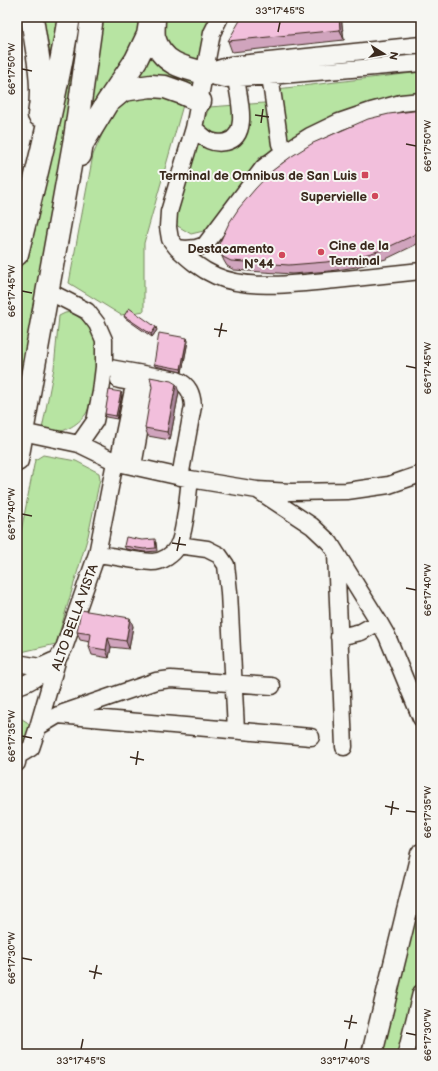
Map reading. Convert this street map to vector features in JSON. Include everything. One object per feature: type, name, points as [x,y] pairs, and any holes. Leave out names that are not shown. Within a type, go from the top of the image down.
[{"type":"highway","points":[[17,242],[41,105],[41,78],[32,17]]},
{"type":"highway","points":[[17,254],[51,112],[69,17]]},
{"type":"highway","points":[[17,460],[20,429],[54,259],[75,138],[92,17]]},
{"type":"highway","points":[[54,259],[82,144],[136,60],[148,35],[153,17]]},
{"type":"highway","points":[[153,17],[154,37],[161,50],[169,60],[178,66],[205,73]]},
{"type":"highway","points":[[107,103],[123,90],[151,86],[165,87],[200,100]]},
{"type":"main road","points":[[372,1054],[419,877],[421,854]]},
{"type":"street","points":[[220,17],[212,33],[194,128],[169,212],[168,227],[170,239],[177,248],[197,266],[217,277],[239,282],[293,284],[421,271]]},
{"type":"street","points":[[205,73],[230,65],[421,45]]},
{"type":"street","points":[[324,72],[341,53]]},
{"type":"street","points":[[293,58],[295,74]]},
{"type":"street","points":[[205,73],[225,79],[421,63]]},
{"type":"street","points":[[270,76],[280,144]]},
{"type":"street","points":[[194,128],[208,140],[218,143],[235,138],[240,131],[242,122],[236,78]]},
{"type":"street","points":[[177,248],[196,248],[205,245],[264,168],[278,156],[310,136],[339,122],[371,110],[401,103],[421,101]]},
{"type":"street","points":[[48,290],[87,311],[97,324],[104,340],[101,392],[95,421],[79,444]]},
{"type":"street","points":[[97,554],[154,562],[164,559],[174,552],[182,533],[185,478],[193,406],[192,395],[183,382],[177,380],[103,372]]},
{"type":"street","name":"ALTO BELLA VISTA","points":[[17,760],[31,748],[58,658],[64,648],[97,554],[123,464],[146,394],[143,386],[103,372]]},
{"type":"street","points":[[20,429],[79,444],[123,464],[185,478],[257,490],[291,492],[347,491],[389,484],[421,474]]},
{"type":"street","points":[[257,490],[312,526],[330,543],[387,636],[421,718]]},
{"type":"street","points":[[178,545],[206,549],[219,555],[226,565],[229,592],[236,730]]},
{"type":"street","points":[[336,552],[344,747]]},
{"type":"street","points":[[339,636],[361,632],[379,622]]},
{"type":"street","points":[[17,663],[40,667],[58,658]]},
{"type":"street","points":[[17,686],[28,683],[40,675],[58,658]]},
{"type":"street","points":[[38,727],[58,715],[156,681],[171,680],[272,686]]},
{"type":"street","points":[[58,715],[312,737]]},
{"type":"street","points":[[406,1054],[420,1003]]},
{"type":"green space","points":[[36,17],[57,17],[45,89]]},
{"type":"green space","points":[[74,17],[85,17],[17,418],[17,284],[54,127]]},
{"type":"green space","points":[[102,17],[146,17],[144,25],[96,110],[91,107]]},
{"type":"green space","points":[[161,17],[211,17],[208,21],[210,27],[199,67],[163,42]]},
{"type":"green space","points":[[151,44],[195,80],[192,90],[128,83]]},
{"type":"green space","points":[[421,72],[421,95],[326,121],[260,157],[208,230],[191,234],[176,225],[178,201],[209,107],[278,102],[277,89]]},
{"type":"green space","points":[[160,96],[183,105],[144,243],[144,311],[121,315],[69,283],[93,155],[111,114],[130,100]]},
{"type":"green space","points":[[72,312],[90,328],[97,344],[97,360],[93,390],[87,412],[81,420],[71,427],[61,431],[50,432],[42,429],[54,368],[59,316]]},
{"type":"green space","points":[[43,455],[76,461],[99,473],[100,479],[88,536],[56,644],[17,653],[17,552],[35,460]]},
{"type":"green space","points":[[17,716],[27,722],[32,729],[27,744],[17,750]]},
{"type":"green space","points":[[421,888],[421,969],[401,1054],[378,1054]]},
{"type":"building","points":[[242,17],[339,17],[340,30],[228,41]]},
{"type":"building","points":[[421,110],[421,231],[382,250],[353,258],[326,262],[289,265],[231,261],[223,257],[220,252],[219,244],[229,223],[239,208],[272,171],[292,156],[313,143],[368,119],[389,114]]},
{"type":"building","points":[[129,308],[156,327],[151,334],[124,316]]},
{"type":"building","points":[[159,333],[187,338],[181,369],[154,364]]},
{"type":"building","points":[[150,377],[171,381],[176,384],[167,432],[145,428],[152,387]]},
{"type":"building","points":[[109,390],[121,392],[116,416],[105,414]]},
{"type":"building","points":[[126,537],[142,540],[155,539],[156,548],[144,549],[124,546]]},
{"type":"building","points":[[81,610],[130,618],[126,641],[108,638],[106,650],[89,647],[91,634],[77,632]]},
{"type":"place","name":"Terminal de Omnibus de San Luis","points":[[365,175]]},
{"type":"place","name":"Supervielle","points":[[375,196]]},
{"type":"place","name":"Cine de la Terminal","points":[[321,252]]},
{"type":"place","name":"Destacamento N°44","points":[[282,255]]}]
